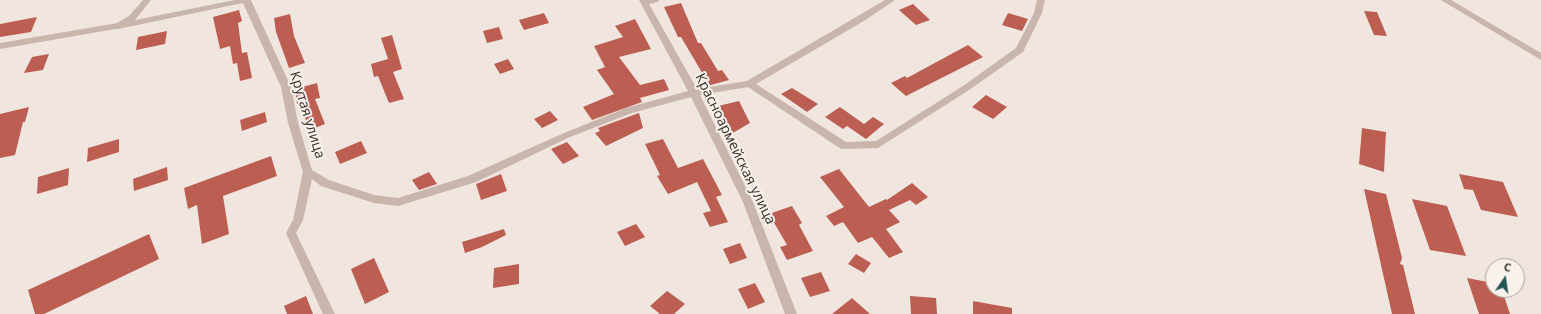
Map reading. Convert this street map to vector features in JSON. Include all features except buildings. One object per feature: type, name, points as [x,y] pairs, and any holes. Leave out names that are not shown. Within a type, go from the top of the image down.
[{"type":"street","points":[[118,26],[132,18],[147,0]]},
{"type":"street","points":[[0,46],[118,26],[246,0]]},
{"type":"street","name":"Крутая улица","points":[[246,0],[286,87],[293,123],[308,172],[298,220],[291,233],[329,314]]},
{"type":"street","points":[[643,1],[655,0]]},
{"type":"street","points":[[694,93],[749,84],[891,0]]},
{"type":"street","points":[[749,84],[844,146],[878,144],[966,88],[1020,50],[1038,13],[1042,0]]},
{"type":"street","points":[[1445,0],[1541,57]]},
{"type":"street","name":"Красноармейская улица","points":[[643,1],[694,93],[748,202],[791,314]]},
{"type":"street","name":"Крутая улица","points":[[308,172],[325,183],[374,199],[398,202],[472,179],[567,135],[629,110],[694,93]]}]
